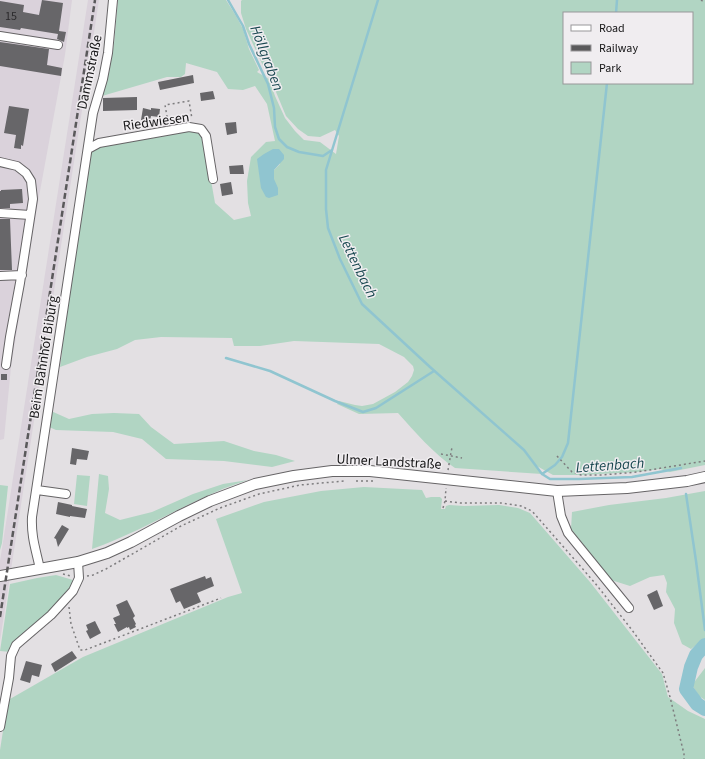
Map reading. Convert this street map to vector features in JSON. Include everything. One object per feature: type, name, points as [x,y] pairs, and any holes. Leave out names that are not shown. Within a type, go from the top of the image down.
[{"type":"main road","name":"Ulmer Landstraße","points":[[0,576],[78,562],[107,553],[210,501],[255,484],[294,476],[332,471],[370,471],[557,491],[627,488],[705,477]]},
{"type":"street","name":"Dammstraße","points":[[88,149],[93,113],[103,79],[108,53],[113,0]]},
{"type":"street","points":[[0,36],[58,45]]},
{"type":"street","name":"Riedwiesen","points":[[88,149],[99,143],[189,127],[202,128],[206,136],[213,178]]},
{"type":"street","name":"Beim Bahnhof Biburg","points":[[40,569],[31,528],[88,149]]},
{"type":"street","points":[[0,162],[17,166],[26,173],[31,181],[33,199],[6,365]]},
{"type":"street","points":[[0,213],[30,215]]},
{"type":"street","points":[[0,276],[22,274]]},
{"type":"street","points":[[36,490],[66,494]]},
{"type":"street","points":[[557,491],[561,516],[568,533],[629,608]]},
{"type":"street","points":[[0,727],[9,678],[11,656],[16,645],[51,615],[73,591],[78,582],[78,562]]},
{"type":"path","points":[[701,0],[705,3]]},
{"type":"path","points":[[174,122],[168,123],[165,105],[189,101],[193,119],[187,120]]},
{"type":"path","points":[[443,508],[445,501],[446,478],[452,447]]},
{"type":"path","points":[[441,454],[462,458]]},
{"type":"path","points":[[557,457],[572,472],[581,475],[636,472],[705,461]]},
{"type":"path","points":[[78,578],[93,575],[106,569],[181,526],[220,508],[259,494],[300,485],[346,480]]},
{"type":"path","points":[[352,481],[380,482]]},
{"type":"path","points":[[445,501],[460,503],[501,503],[521,506],[532,511],[595,583],[663,673],[684,759]]},
{"type":"path","points":[[67,598],[71,624],[80,650],[85,650],[221,598]]},
{"type":"shaded area","points":[[0,0],[72,0],[65,55],[38,202],[11,367],[4,439],[0,440]]},
{"type":"shaded area","points":[[88,0],[99,0],[0,641],[0,561]]},
{"type":"green space","points":[[118,0],[226,0],[243,29],[249,49],[259,70],[257,72],[269,79],[285,118],[304,140],[320,142],[336,154],[339,136],[335,130],[320,137],[308,136],[298,129],[286,116],[271,80],[246,29],[241,13],[242,0],[705,0],[705,465],[670,472],[660,469],[637,472],[581,475],[553,475],[535,465],[542,474],[455,468],[432,449],[398,413],[359,414],[337,404],[339,401],[362,406],[373,404],[395,392],[408,382],[414,370],[413,366],[404,357],[379,344],[294,341],[260,346],[234,346],[232,338],[161,337],[135,340],[117,349],[87,357],[60,367],[62,353],[59,344],[91,152],[96,148],[116,142],[185,129],[200,132],[204,141],[215,203],[234,220],[251,216],[248,203],[247,181],[251,157],[266,142],[275,141],[267,104],[255,86],[243,90],[228,89],[217,72],[186,63],[185,74],[181,77],[167,77],[102,96],[109,73],[114,44]],"holes":[[[273,149],[280,164],[274,170],[274,179]]]},
{"type":"green space","points":[[51,411],[69,419],[92,414],[139,414],[151,427],[174,444],[224,441],[254,451],[276,455],[295,461],[272,467],[224,461],[166,459],[142,439],[113,432],[56,430],[49,427]]},
{"type":"green space","points":[[99,474],[108,476],[109,489],[105,513],[120,520],[152,512],[193,494],[223,484],[248,480],[220,490],[124,536],[92,549]]},
{"type":"green space","points":[[77,475],[90,476],[87,506],[74,504]]},
{"type":"green space","points":[[0,485],[8,486],[0,550]]},
{"type":"green space","points":[[364,487],[422,490],[426,498],[440,497],[442,499],[441,509],[445,509],[446,506],[449,505],[499,505],[518,508],[530,513],[590,582],[662,674],[668,697],[688,711],[705,719],[705,759],[0,759],[7,705],[10,699],[83,657],[228,597],[242,593],[216,519],[264,502],[321,491]]},
{"type":"green space","points":[[705,491],[705,638],[691,649],[682,644],[674,623],[675,609],[666,592],[667,583],[664,575],[650,577],[630,586],[611,580],[571,529],[572,512]]},
{"type":"green space","points":[[56,575],[73,580],[69,591],[11,652],[0,651],[10,584]]},
{"type":"green space","points":[[705,668],[705,700],[699,696],[692,685]]},
{"type":"water","points":[[273,149],[279,149],[284,155],[284,159],[274,170],[274,179],[278,188],[278,195],[269,198],[266,197],[261,188],[257,159]]},
{"type":"building","points":[[42,0],[63,3],[59,31],[66,32],[64,42],[57,39],[58,34],[21,28],[20,30],[0,27],[0,1],[24,5],[23,12],[39,15]]},
{"type":"building","points":[[0,42],[49,49],[47,65],[62,68],[61,76],[0,66]]},
{"type":"building","points":[[193,75],[194,83],[160,90],[158,82]]},
{"type":"building","points":[[213,91],[215,99],[201,101],[200,93]]},
{"type":"building","points":[[137,97],[137,110],[103,111],[103,98]]},
{"type":"building","points":[[9,106],[29,109],[23,146],[21,145],[21,149],[14,148],[16,135],[4,133]]},
{"type":"building","points":[[143,108],[151,110],[151,108],[160,109],[159,117],[151,116],[150,121],[141,120]]},
{"type":"building","points":[[236,122],[237,133],[227,135],[225,123]]},
{"type":"building","points":[[243,165],[244,174],[230,174],[229,166]]},
{"type":"building","points":[[231,182],[233,194],[222,196],[220,184]]},
{"type":"building","points":[[22,189],[23,203],[10,204],[10,208],[0,208],[1,190]]},
{"type":"building","points":[[0,219],[10,219],[12,270],[0,270]]},
{"type":"building","points":[[1,374],[7,374],[7,380],[1,380]]},
{"type":"building","points":[[72,448],[89,451],[87,460],[77,459],[76,465],[70,464]]},
{"type":"building","points":[[58,502],[87,509],[85,518],[56,514]]},
{"type":"building","points":[[62,525],[69,529],[58,547],[56,539],[54,538]]},
{"type":"building","points":[[205,576],[206,579],[211,577],[214,586],[197,593],[201,602],[184,609],[180,601],[176,603],[170,589]]},
{"type":"building","points":[[657,590],[663,606],[654,610],[647,595]]},
{"type":"building","points":[[127,600],[135,616],[133,618],[136,627],[130,630],[129,627],[127,627],[118,632],[113,618],[120,615],[116,605]]},
{"type":"building","points":[[95,621],[101,633],[90,639],[86,631],[88,630],[86,625]]},
{"type":"building","points":[[72,651],[77,658],[55,672],[51,664]]},
{"type":"building","points":[[26,661],[42,665],[39,677],[32,675],[30,683],[20,680]]},
{"type":"waterway","name":"Höllgraben","points":[[228,0],[243,26],[249,44],[268,84],[274,108],[275,127],[279,139],[287,147],[299,152],[323,156],[332,150]]},
{"type":"waterway","name":"Lettenbach","points":[[378,0],[326,170],[326,209],[328,228],[340,259],[362,304],[430,367],[524,450],[542,474],[550,479],[632,477],[681,468]]},
{"type":"waterway","name":"Lettenbach","points":[[616,12],[617,0]]},
{"type":"waterway","name":"Lettenbach","points":[[542,474],[555,465],[562,457],[568,443],[607,84]]},
{"type":"waterway","points":[[226,358],[270,371],[335,401],[363,412],[376,408],[434,371]]},
{"type":"waterway","name":"Lettenbach","points":[[686,494],[705,630]]},
{"type":"waterway","points":[[705,645],[696,655],[691,667],[686,689],[697,704],[705,709]]},
{"type":"railway","points":[[0,617],[95,0]]}]
